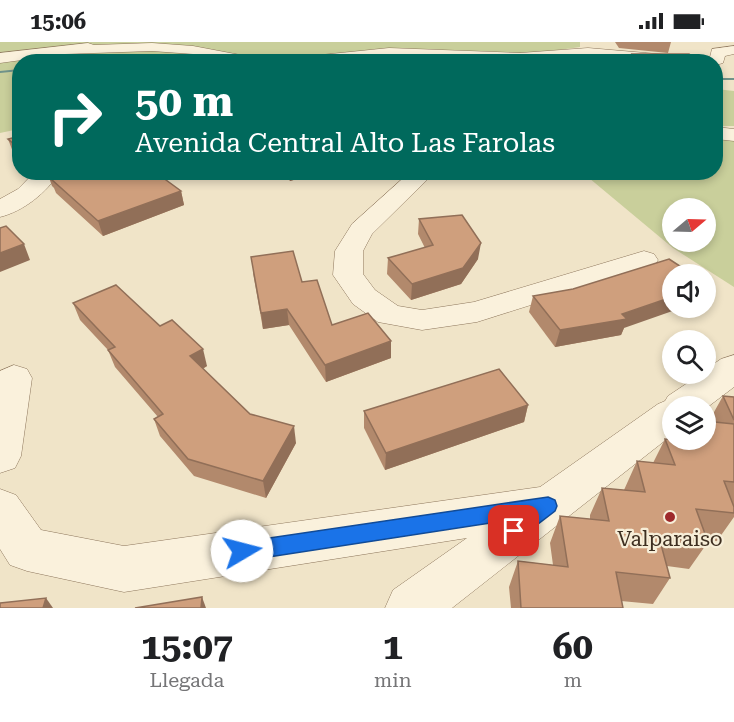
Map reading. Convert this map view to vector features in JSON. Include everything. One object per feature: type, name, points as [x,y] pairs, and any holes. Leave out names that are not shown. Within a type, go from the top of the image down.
[{"type":"street","points":[[28,54],[113,42]]},
{"type":"street","points":[[66,50],[152,48],[193,50],[212,54]]},
{"type":"street","points":[[562,54],[602,48],[644,54]]},
{"type":"street","points":[[717,54],[717,52],[734,50]]},
{"type":"street","points":[[371,54],[389,52],[433,54]]},
{"type":"street","points":[[0,209],[27,194],[41,180]]},
{"type":"street","points":[[415,180],[361,230],[350,251],[348,275],[364,297],[389,315],[422,320],[477,312],[644,260]]},
{"type":"street","points":[[696,396],[734,368]]},
{"type":"street","points":[[0,456],[14,378]]},
{"type":"street","points":[[411,608],[662,421]]},
{"type":"street","points":[[0,509],[27,549],[124,569],[548,506]]},
{"type":"green space","points":[[0,42],[580,42],[580,47],[509,54],[367,50],[372,54],[12,54],[12,130],[0,133]]},
{"type":"green space","points":[[723,90],[734,91],[734,126],[723,126]]},
{"type":"green space","points":[[723,139],[734,140],[734,287],[716,275],[716,264],[698,264],[679,252],[716,252],[716,198],[662,198],[662,239],[591,180],[723,180]]},
{"type":"building","points":[[52,180],[166,180],[181,191],[98,221]]},
{"type":"building","points":[[462,215],[481,243],[463,268],[412,284],[388,258],[433,245],[419,219]]},
{"type":"building","points":[[6,226],[24,244],[0,253],[0,228]]},
{"type":"building","points":[[293,251],[302,282],[317,280],[332,325],[368,313],[391,341],[325,365],[287,309],[261,313],[251,257]]},
{"type":"building","points":[[669,259],[677,264],[662,264],[662,300],[622,314],[627,319],[560,330],[533,296],[573,289]]},
{"type":"building","points":[[116,285],[160,326],[172,320],[203,349],[190,356],[250,414],[294,426],[263,481],[188,459],[154,419],[163,414],[108,350],[115,347],[73,303]]},
{"type":"building","points":[[499,369],[528,405],[386,453],[364,411]]},
{"type":"building","points":[[723,396],[734,397],[734,420]]},
{"type":"building","name":"Valparaiso","points":[[716,422],[734,424],[734,482],[724,481],[734,513],[696,509],[708,542],[659,537],[670,578],[616,572],[623,608],[521,608],[518,561],[568,567],[560,516],[609,521],[602,488],[645,492],[637,461],[675,465],[669,450],[716,450]]},
{"type":"building","points":[[202,597],[201,608],[135,608]]},
{"type":"building","points":[[46,598],[43,608],[0,608],[0,603]]},
{"type":"waterway","points":[[0,72],[12,71]]},
{"type":"waterway","points":[[723,79],[734,79]]},
{"type":"place","name":"Valparaiso","points":[[670,517]]},
{"type":"route","points":[[242,551],[548,506],[514,531]]}]
